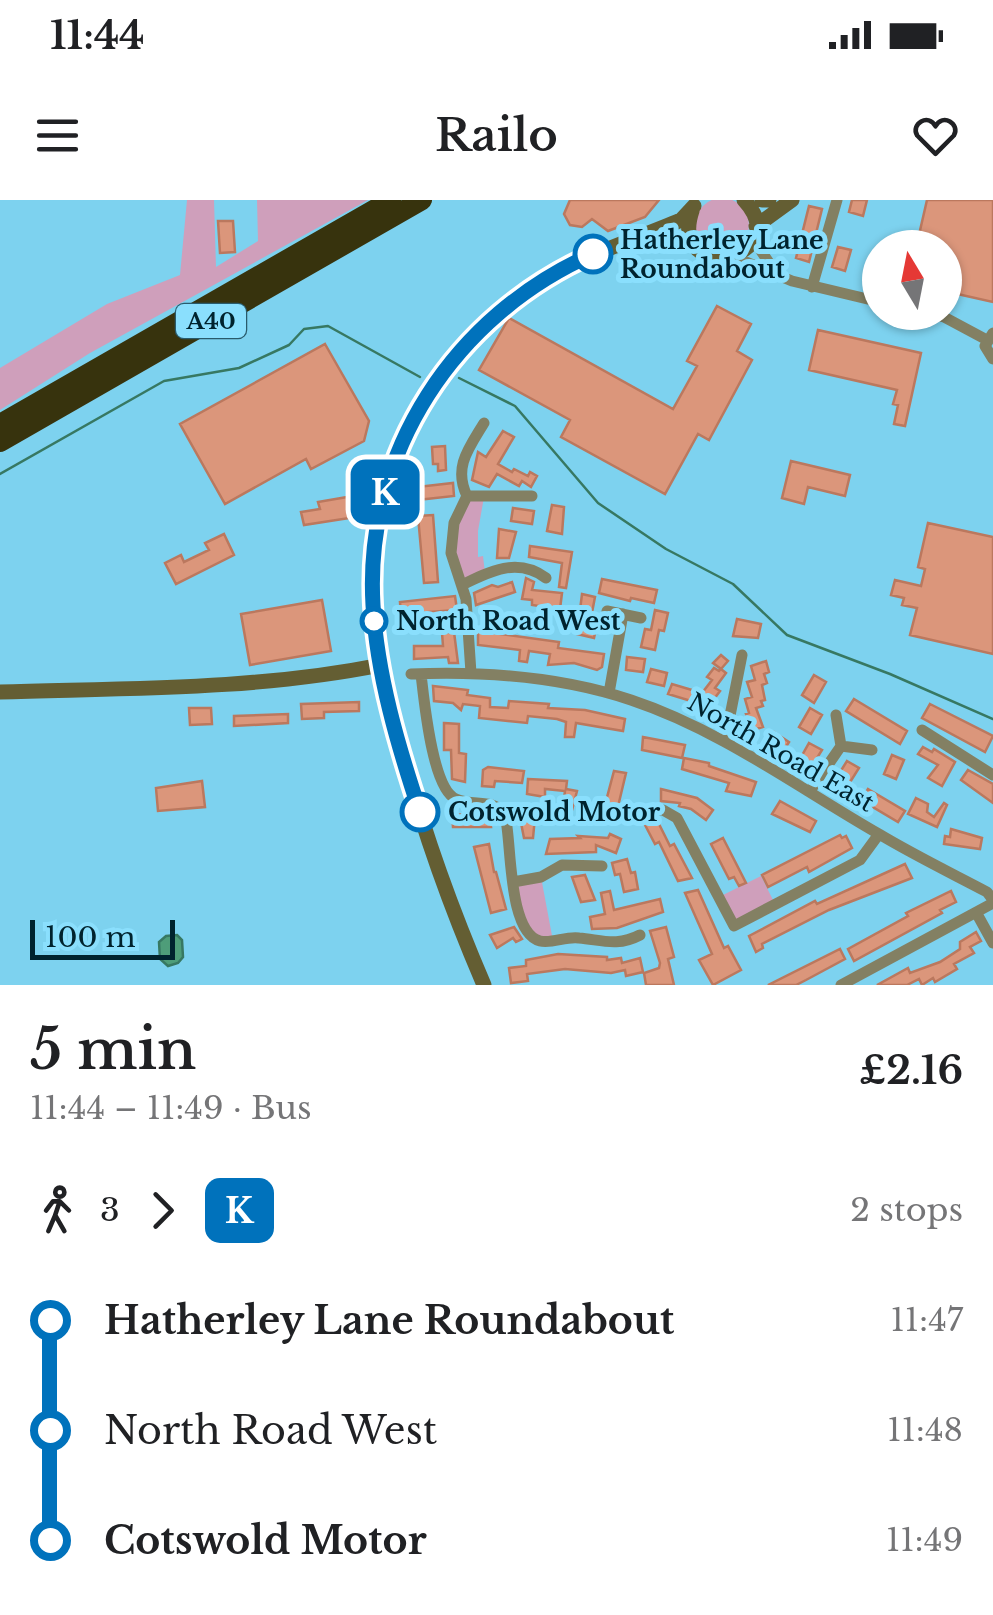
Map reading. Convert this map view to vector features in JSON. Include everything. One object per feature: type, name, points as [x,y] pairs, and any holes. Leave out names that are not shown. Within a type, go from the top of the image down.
[{"type":"highway","name":"A40","points":[[0,424],[391,200]]},
{"type":"highway","name":"A40","points":[[0,442],[422,200]]},
{"type":"street","points":[[744,200],[752,209],[754,233],[777,274]]},
{"type":"street","points":[[734,257],[754,233],[792,200]]},
{"type":"street","points":[[812,287],[837,200]]},
{"type":"street","points":[[697,203],[690,216],[690,238],[710,257],[734,257],[812,287],[862,298]]},
{"type":"street","points":[[484,985],[430,845],[404,761],[381,665],[372,603],[377,526],[396,458],[428,393],[467,342],[518,296],[576,262],[681,220],[697,203]]},
{"type":"street","points":[[633,241],[663,236],[690,238]]},
{"type":"street","points":[[962,325],[990,337],[986,352],[993,359]]},
{"type":"street","points":[[471,673],[469,616],[453,566],[451,542],[454,523],[467,496],[460,466],[484,423]]},
{"type":"street","points":[[467,496],[532,496]]},
{"type":"street","points":[[462,585],[508,566],[538,572],[546,578]]},
{"type":"street","points":[[607,611],[641,618]]},
{"type":"street","points":[[609,693],[623,614]]},
{"type":"street","points":[[725,740],[742,656]]},
{"type":"street","points":[[0,692],[325,676],[381,665]]},
{"type":"street","name":"North Road East","points":[[513,882],[508,824],[502,811],[488,802],[457,799],[443,786],[416,674],[471,673],[554,681],[609,693],[668,713],[725,740],[879,834],[987,892],[993,902]]},
{"type":"street","points":[[810,791],[841,746],[836,715]]},
{"type":"street","points":[[922,730],[993,775]]},
{"type":"street","points":[[841,746],[872,750]]},
{"type":"street","points":[[637,810],[663,810],[677,818],[734,926],[860,860],[879,834]]},
{"type":"street","points":[[602,866],[562,866],[541,877],[513,882],[522,918],[537,940],[574,937],[613,944],[640,936]]},
{"type":"street","points":[[841,985],[993,902]]},
{"type":"street","points":[[977,914],[993,943]]},
{"type":"shaded area","points":[[722,198],[741,206],[749,225],[741,244],[722,252],[703,244],[695,225],[703,206]]},
{"type":"shaded area","points":[[187,200],[214,200],[216,267],[258,241],[257,200],[368,200],[90,353],[0,410],[0,368],[107,304],[180,275]]},
{"type":"shaded area","points":[[467,496],[484,497],[478,557],[483,556],[485,573],[462,585],[451,553]]},
{"type":"shaded area","points":[[761,876],[775,904],[734,926],[719,897]]},
{"type":"shaded area","points":[[541,877],[553,941],[532,937],[513,882]]},
{"type":"shaded area","points":[[177,935],[182,940],[183,957],[168,966],[160,959],[159,942],[166,936]]},
{"type":"building","points":[[570,200],[659,200],[645,217],[608,231],[592,219],[582,227],[570,225],[564,214]]},
{"type":"building","points":[[852,200],[867,200],[863,216],[849,212]]},
{"type":"building","points":[[927,200],[993,200],[993,302],[962,295],[962,230],[920,230]]},
{"type":"building","points":[[809,206],[822,209],[809,262],[796,258]]},
{"type":"building","points":[[218,221],[233,221],[235,252],[220,253]]},
{"type":"building","points":[[838,247],[851,250],[845,271],[832,267]]},
{"type":"building","points":[[717,306],[751,324],[737,351],[752,360],[709,440],[698,434],[665,494],[561,437],[570,420],[479,370],[509,318],[673,409],[697,366],[687,361]]},
{"type":"building","points":[[818,330],[921,353],[905,426],[894,424],[897,390],[809,370]]},
{"type":"building","points":[[325,344],[369,421],[364,441],[311,469],[306,459],[225,504],[180,424]]},
{"type":"building","points":[[503,431],[514,437],[498,464],[512,472],[514,469],[537,476],[531,487],[522,481],[519,486],[497,474],[489,487],[472,480],[478,452],[486,457]]},
{"type":"building","points":[[445,446],[446,470],[438,471],[438,464],[433,464],[432,447]]},
{"type":"building","points":[[791,461],[850,475],[845,496],[808,487],[804,504],[782,498]]},
{"type":"building","points":[[453,483],[454,496],[408,501],[408,488]]},
{"type":"building","points":[[353,496],[356,517],[304,525],[301,512],[320,509],[318,502]]},
{"type":"building","points":[[552,505],[564,507],[562,534],[547,531]]},
{"type":"building","points":[[513,508],[534,511],[532,524],[511,521]]},
{"type":"building","points":[[433,515],[438,582],[424,583],[418,516]]},
{"type":"building","points":[[928,523],[993,537],[993,654],[910,635],[917,608],[902,605],[904,598],[891,595],[895,580],[921,586],[925,569],[918,567]]},
{"type":"building","points":[[499,529],[516,532],[509,558],[497,558]]},
{"type":"building","points":[[224,534],[234,555],[176,584],[165,563],[181,555],[184,562],[209,550],[205,543]]},
{"type":"building","points":[[530,546],[572,552],[566,588],[559,587],[562,563],[529,557]]},
{"type":"building","points":[[526,578],[534,582],[532,590],[562,593],[560,609],[532,605],[532,600],[522,599]]},
{"type":"building","points":[[602,579],[657,590],[654,603],[599,593]]},
{"type":"building","points":[[512,582],[515,592],[476,605],[474,593]]},
{"type":"building","points":[[582,594],[595,597],[591,618],[598,620],[594,638],[577,634]]},
{"type":"building","points":[[455,596],[457,610],[401,614],[400,602]]},
{"type":"building","points":[[322,600],[331,651],[250,665],[241,614]]},
{"type":"building","points":[[655,610],[668,613],[655,650],[641,647],[645,629],[651,630]]},
{"type":"building","points":[[737,619],[761,624],[758,638],[733,636]]},
{"type":"building","points":[[478,631],[559,642],[558,648],[604,654],[602,667],[597,670],[574,663],[548,665],[550,654],[529,651],[527,662],[519,661],[520,650],[478,645]]},
{"type":"building","points":[[454,632],[458,663],[449,663],[448,657],[414,659],[414,646],[443,646],[442,633]]},
{"type":"building","points":[[721,655],[728,661],[721,669],[713,663]]},
{"type":"building","points":[[627,657],[645,659],[643,672],[626,670]]},
{"type":"building","points":[[766,661],[769,672],[764,674],[767,683],[762,685],[765,700],[761,701],[763,706],[756,708],[763,727],[753,730],[746,714],[749,713],[745,699],[752,697],[747,682],[755,680],[751,666]]},
{"type":"building","points":[[714,668],[726,673],[715,688],[720,691],[711,703],[716,707],[708,715],[701,709],[704,705],[668,694],[672,684],[702,693],[712,680],[707,677]]},
{"type":"building","points":[[651,669],[667,673],[664,686],[647,682]]},
{"type":"building","points":[[814,675],[826,682],[814,703],[802,695]]},
{"type":"building","points":[[433,686],[468,690],[467,695],[490,698],[490,707],[508,708],[509,701],[549,704],[548,708],[585,710],[625,719],[623,731],[576,723],[574,737],[565,737],[566,722],[557,719],[528,716],[527,723],[479,718],[480,706],[463,704],[461,710],[453,703],[434,701]]},
{"type":"building","points":[[854,699],[907,731],[900,744],[846,711]]},
{"type":"building","points":[[359,702],[359,711],[324,712],[324,718],[302,719],[301,704]]},
{"type":"building","points":[[930,704],[993,736],[985,752],[922,718]]},
{"type":"building","points":[[189,708],[211,708],[212,724],[190,725]]},
{"type":"building","points":[[810,708],[822,715],[811,734],[799,727]]},
{"type":"building","points":[[288,714],[288,723],[234,726],[234,716]]},
{"type":"building","points":[[444,723],[459,724],[459,753],[466,754],[465,782],[452,779],[451,750],[444,750]]},
{"type":"building","points":[[774,732],[789,742],[782,753],[766,743]]},
{"type":"building","points":[[643,737],[685,745],[682,758],[642,750]]},
{"type":"building","points":[[809,743],[822,750],[812,766],[800,759]]},
{"type":"building","points":[[923,747],[955,762],[942,786],[928,778],[938,765],[918,754]]},
{"type":"building","points":[[892,755],[904,760],[896,779],[884,774]]},
{"type":"building","points":[[684,758],[709,763],[756,782],[751,796],[726,791],[729,783],[682,769]]},
{"type":"building","points":[[847,761],[859,768],[847,787],[835,780]]},
{"type":"building","points":[[488,767],[524,771],[522,783],[495,781],[494,787],[482,786],[483,770]]},
{"type":"building","points":[[968,770],[993,784],[993,803],[961,780]]},
{"type":"building","points":[[614,771],[626,773],[615,819],[602,816]]},
{"type":"building","points":[[528,779],[567,781],[566,789],[577,791],[571,814],[562,813],[565,791],[545,789],[545,797],[527,794]]},
{"type":"building","points":[[202,781],[205,807],[158,811],[156,788]]},
{"type":"building","points":[[661,789],[697,798],[713,810],[706,820],[679,806],[680,803],[661,801]]},
{"type":"building","points":[[868,789],[905,811],[898,822],[861,800]]},
{"type":"building","points":[[916,798],[928,804],[927,812],[934,817],[944,803],[947,805],[937,827],[908,814]]},
{"type":"building","points":[[780,801],[816,821],[810,832],[772,814]]},
{"type":"building","points":[[452,815],[489,815],[491,827],[453,827]]},
{"type":"building","points":[[535,817],[533,838],[524,838],[520,818]]},
{"type":"building","points":[[657,820],[692,878],[678,881],[659,842],[655,844],[645,825]]},
{"type":"building","points":[[951,829],[982,838],[980,849],[944,844]]},
{"type":"building","points":[[610,834],[621,839],[616,853],[596,845],[596,852],[546,854],[550,839],[608,838]]},
{"type":"building","points":[[840,835],[846,836],[852,848],[809,872],[807,867],[768,887],[762,875]]},
{"type":"building","points":[[723,838],[746,883],[739,886],[734,877],[729,879],[711,844]]},
{"type":"building","points":[[489,844],[506,909],[491,913],[474,847]]},
{"type":"building","points":[[627,859],[631,873],[635,872],[638,889],[624,892],[620,874],[615,875],[612,863]]},
{"type":"building","points":[[905,864],[912,878],[829,910],[762,944],[763,948],[756,952],[749,936],[815,901],[817,904]]},
{"type":"building","points":[[585,875],[595,900],[581,902],[572,877]]},
{"type":"building","points":[[698,890],[724,948],[728,946],[741,970],[713,985],[699,960],[712,954],[685,893]]},
{"type":"building","points":[[610,891],[614,910],[660,899],[663,912],[617,928],[592,929],[590,917],[605,914],[601,893]]},
{"type":"building","points":[[951,891],[956,902],[940,910],[942,913],[854,961],[848,949]]},
{"type":"building","points":[[514,927],[522,939],[516,942],[513,938],[497,948],[490,935]]},
{"type":"building","points":[[666,927],[674,957],[668,959],[674,985],[646,985],[644,973],[659,968],[660,963],[650,931]]},
{"type":"building","points":[[976,932],[981,941],[970,947],[974,953],[954,964],[957,969],[935,982],[933,978],[922,985],[919,979],[907,985],[877,985],[908,968],[910,973],[940,962]]},
{"type":"building","points":[[840,949],[845,959],[796,985],[768,985]]},
{"type":"building","points":[[558,954],[621,958],[622,963],[640,958],[643,972],[626,976],[625,970],[611,973],[565,969],[527,974],[528,981],[511,983],[509,968],[526,966],[526,960]]},
{"type":"waterway","points":[[0,474],[164,381],[239,368],[289,345],[304,329],[328,326],[420,377]]},
{"type":"waterway","points":[[459,378],[515,406],[598,503],[666,549],[733,584],[787,635],[993,719]]},
{"type":"bus line","name":"K","points":[[420,812],[388,697],[372,603],[374,548],[388,480],[414,416],[438,377],[467,342],[518,296],[593,254]]},
{"type":"place","name":"Hatherley Lane Roundabout","points":[[593,254]]},
{"type":"place","name":"North Road West","points":[[374,621]]},
{"type":"place","name":"Cotswold Motor","points":[[420,812]]}]
